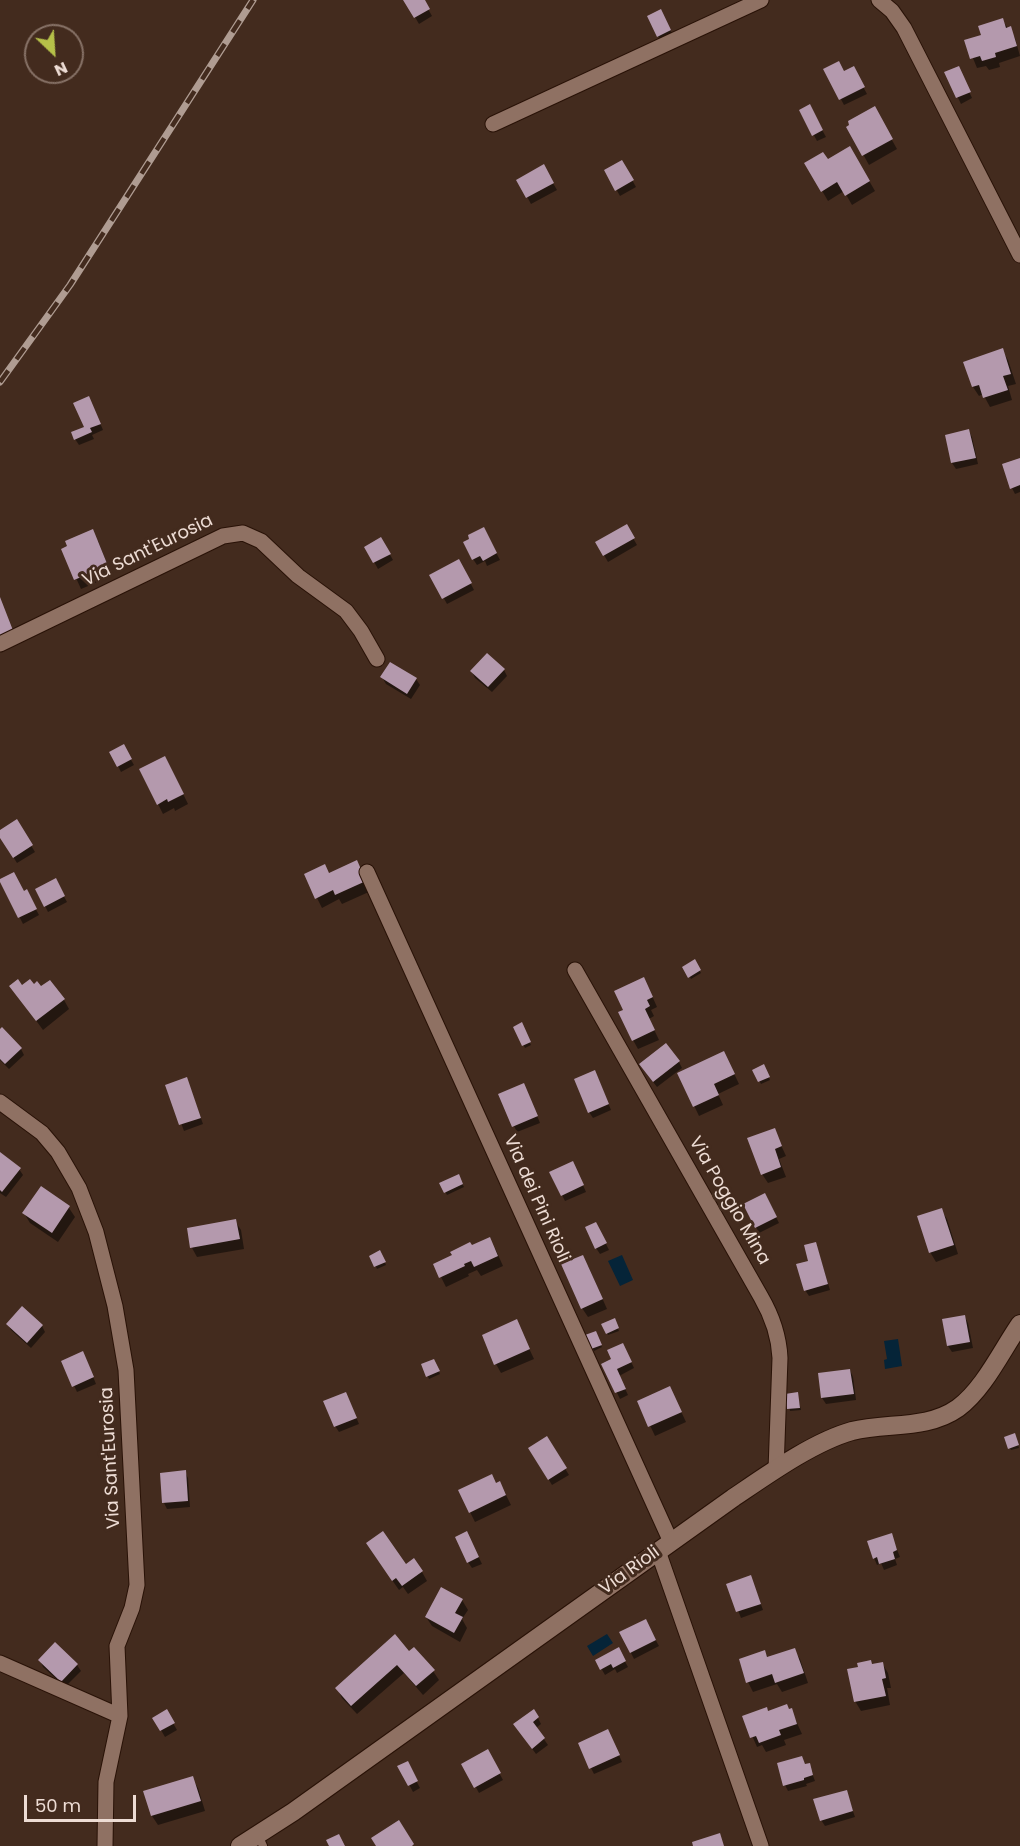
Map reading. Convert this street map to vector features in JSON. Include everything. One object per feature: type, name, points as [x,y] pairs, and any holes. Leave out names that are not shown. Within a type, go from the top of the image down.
[{"type":"main road","name":"Via Rioli","points":[[240,1846],[261,1840],[664,1546],[733,1497],[776,1470],[841,1435],[873,1427],[920,1423],[957,1409],[978,1388],[1020,1324]]},
{"type":"street","points":[[493,124],[761,0]]},
{"type":"street","points":[[879,0],[892,11],[904,28],[1020,255]]},
{"type":"street","name":"Via Sant'Eurosia","points":[[0,644],[223,536],[237,532],[248,534],[261,541],[298,576],[346,612],[361,631],[377,659]]},
{"type":"street","name":"Via dei Pini Rioli","points":[[367,872],[664,1546],[760,1846]]},
{"type":"street","name":"Via Poggio Mina","points":[[575,970],[770,1312],[777,1333],[780,1358],[776,1470]]},
{"type":"street","name":"Via Sant'Eurosia","points":[[0,1102],[42,1133],[71,1172],[93,1221],[117,1316],[127,1381],[137,1575],[134,1603],[117,1646],[120,1716],[106,1782],[105,1846]]},
{"type":"street","points":[[0,1663],[120,1716]]},
{"type":"water","points":[[622,1255],[633,1280],[620,1286],[608,1261]]},
{"type":"water","points":[[898,1339],[902,1366],[885,1369],[884,1360],[887,1359],[884,1341]]},
{"type":"water","points":[[607,1634],[613,1643],[593,1656],[587,1646]]},
{"type":"building","points":[[403,0],[425,0],[430,9],[414,18]]},
{"type":"building","points":[[661,9],[671,30],[657,37],[647,16]]},
{"type":"building","points":[[1003,18],[1006,28],[1011,26],[1017,46],[995,53],[996,57],[982,61],[980,56],[970,59],[964,40],[981,35],[978,26]]},
{"type":"building","points":[[839,61],[844,71],[854,66],[865,87],[839,100],[823,69]]},
{"type":"building","points":[[959,66],[971,92],[956,98],[944,72]]},
{"type":"building","points":[[810,104],[823,130],[812,136],[799,110]]},
{"type":"building","points":[[875,106],[893,139],[862,156],[846,127],[849,125],[848,121]]},
{"type":"building","points":[[850,146],[870,181],[845,196],[837,182],[821,192],[804,163],[823,152],[828,159]]},
{"type":"building","points":[[622,160],[634,180],[615,191],[604,170]]},
{"type":"building","points":[[544,164],[554,183],[526,198],[516,180]]},
{"type":"building","points":[[1003,348],[1011,374],[1003,376],[1008,390],[983,398],[979,385],[972,387],[963,362]]},
{"type":"building","points":[[89,396],[101,424],[90,428],[92,432],[74,440],[71,432],[84,427],[73,403]]},
{"type":"building","points":[[969,429],[976,458],[951,463],[945,435]]},
{"type":"building","points":[[1020,458],[1020,485],[1010,489],[1002,464]]},
{"type":"building","points":[[627,524],[635,538],[603,556],[595,542]]},
{"type":"building","points":[[484,527],[497,553],[483,561],[480,556],[472,560],[463,542],[469,539],[468,535]]},
{"type":"building","points":[[93,529],[108,566],[74,580],[61,549],[67,546],[65,541]]},
{"type":"building","points":[[381,537],[391,554],[373,563],[364,547]]},
{"type":"building","points":[[459,559],[472,583],[442,599],[429,575]]},
{"type":"building","points":[[0,597],[14,633],[0,639]]},
{"type":"building","points":[[487,653],[505,669],[488,687],[470,671]]},
{"type":"building","points":[[390,662],[417,678],[407,694],[380,677]]},
{"type":"building","points":[[124,744],[132,759],[117,767],[109,752]]},
{"type":"building","points":[[165,756],[184,794],[157,805],[139,769]]},
{"type":"building","points":[[17,819],[33,845],[13,858],[0,838],[0,830]]},
{"type":"building","points":[[357,860],[366,881],[335,895],[333,890],[315,899],[304,874],[325,864],[329,873]]},
{"type":"building","points":[[14,872],[24,891],[27,889],[37,909],[18,918],[0,882],[0,879]]},
{"type":"building","points":[[56,878],[65,896],[44,907],[35,889]]},
{"type":"building","points":[[695,959],[701,970],[688,978],[682,967]]},
{"type":"building","points":[[644,977],[653,997],[647,1000],[650,1006],[645,1009],[655,1030],[632,1041],[618,1012],[623,1010],[614,991]]},
{"type":"building","points":[[18,979],[22,985],[30,979],[34,984],[37,981],[41,986],[50,980],[65,999],[36,1021],[9,986]]},
{"type":"building","points":[[522,1022],[531,1042],[522,1046],[513,1027]]},
{"type":"building","points":[[2,1027],[22,1048],[5,1064],[0,1059],[0,1029]]},
{"type":"building","points":[[666,1043],[680,1061],[653,1082],[639,1064]]},
{"type":"building","points":[[724,1051],[735,1074],[714,1084],[719,1095],[693,1107],[677,1073]]},
{"type":"building","points":[[764,1064],[770,1077],[758,1082],[752,1070]]},
{"type":"building","points":[[595,1070],[609,1104],[588,1113],[574,1079]]},
{"type":"building","points":[[187,1077],[201,1118],[179,1125],[165,1085]]},
{"type":"building","points":[[524,1083],[538,1116],[512,1127],[498,1094]]},
{"type":"building","points":[[775,1128],[782,1146],[775,1149],[781,1167],[761,1175],[747,1138]]},
{"type":"building","points":[[0,1152],[21,1168],[2,1192],[0,1190]]},
{"type":"building","points":[[573,1161],[584,1185],[561,1196],[549,1172]]},
{"type":"building","points":[[459,1174],[463,1184],[444,1193],[439,1183]]},
{"type":"building","points":[[41,1186],[70,1206],[52,1233],[22,1213]]},
{"type":"building","points":[[765,1193],[777,1217],[755,1228],[743,1204]]},
{"type":"building","points":[[942,1208],[954,1245],[929,1253],[917,1216]]},
{"type":"building","points":[[236,1219],[240,1239],[190,1248],[187,1228]]},
{"type":"building","points":[[596,1222],[607,1243],[595,1249],[585,1227]]},
{"type":"building","points":[[490,1237],[498,1256],[474,1267],[471,1261],[439,1278],[433,1264],[452,1255],[450,1252],[470,1242],[472,1245]]},
{"type":"building","points":[[816,1242],[828,1284],[804,1291],[796,1264],[808,1261],[804,1245]]},
{"type":"building","points":[[380,1250],[386,1262],[374,1267],[369,1256]]},
{"type":"building","points":[[583,1255],[603,1299],[581,1309],[561,1264]]},
{"type":"building","points":[[22,1306],[43,1325],[27,1343],[6,1324]]},
{"type":"building","points":[[965,1315],[970,1342],[947,1346],[942,1319]]},
{"type":"building","points":[[615,1318],[619,1328],[606,1334],[601,1324]]},
{"type":"building","points":[[517,1319],[530,1349],[494,1365],[482,1335]]},
{"type":"building","points":[[596,1331],[602,1345],[591,1349],[585,1335]]},
{"type":"building","points":[[623,1343],[632,1362],[617,1369],[626,1389],[615,1393],[601,1364],[611,1359],[607,1350]]},
{"type":"building","points":[[83,1351],[94,1377],[72,1387],[61,1361]]},
{"type":"building","points":[[434,1359],[440,1371],[426,1377],[421,1364]]},
{"type":"building","points":[[850,1369],[854,1394],[821,1398],[818,1373]]},
{"type":"building","points":[[670,1386],[682,1412],[648,1427],[637,1401]]},
{"type":"building","points":[[346,1392],[357,1418],[334,1427],[323,1401]]},
{"type":"building","points":[[798,1392],[800,1408],[787,1409],[785,1394]]},
{"type":"building","points":[[1015,1433],[1019,1445],[1008,1449],[1004,1437]]},
{"type":"building","points":[[547,1436],[567,1468],[548,1480],[528,1448]]},
{"type":"building","points":[[186,1470],[188,1501],[162,1503],[160,1473]]},
{"type":"building","points":[[492,1474],[496,1483],[500,1481],[506,1495],[469,1513],[458,1490]]},
{"type":"building","points":[[383,1531],[406,1564],[414,1558],[423,1571],[402,1586],[396,1578],[392,1581],[366,1543]]},
{"type":"building","points":[[467,1531],[479,1557],[467,1563],[455,1537]]},
{"type":"building","points":[[892,1533],[897,1550],[893,1552],[895,1559],[879,1564],[877,1557],[873,1559],[867,1541]]},
{"type":"building","points":[[751,1575],[761,1604],[736,1612],[726,1584]]},
{"type":"building","points":[[441,1587],[463,1599],[455,1613],[463,1617],[454,1633],[425,1617]]},
{"type":"building","points":[[646,1619],[656,1640],[630,1653],[619,1632]]},
{"type":"building","points":[[395,1634],[409,1651],[414,1647],[435,1670],[416,1686],[397,1665],[351,1706],[335,1688]]},
{"type":"building","points":[[55,1642],[78,1664],[61,1682],[38,1660]]},
{"type":"building","points":[[619,1647],[626,1661],[613,1668],[611,1664],[600,1670],[595,1660]]},
{"type":"building","points":[[795,1648],[804,1673],[775,1683],[772,1674],[746,1683],[739,1659],[765,1650],[767,1657]]},
{"type":"building","points":[[871,1660],[872,1664],[883,1662],[886,1678],[882,1679],[886,1696],[854,1702],[847,1669],[858,1667],[857,1663]]},
{"type":"building","points":[[787,1704],[789,1709],[792,1708],[797,1724],[779,1730],[781,1735],[759,1743],[756,1736],[750,1738],[742,1716],[767,1707],[768,1711]]},
{"type":"building","points":[[167,1709],[175,1723],[160,1731],[152,1718]]},
{"type":"building","points":[[534,1709],[539,1717],[533,1722],[545,1738],[532,1749],[513,1724]]},
{"type":"building","points":[[608,1729],[620,1755],[589,1769],[578,1743]]},
{"type":"building","points":[[488,1749],[501,1773],[474,1788],[461,1764]]},
{"type":"building","points":[[802,1756],[805,1764],[810,1763],[813,1775],[783,1786],[777,1763]]},
{"type":"building","points":[[408,1761],[418,1781],[408,1786],[397,1766]]},
{"type":"building","points":[[193,1776],[201,1801],[151,1816],[143,1791]]},
{"type":"building","points":[[847,1790],[853,1811],[820,1821],[813,1799]]},
{"type":"building","points":[[399,1820],[414,1844],[412,1846],[376,1846],[371,1838]]},
{"type":"building","points":[[720,1833],[724,1846],[693,1846],[692,1842]]},
{"type":"building","points":[[339,1834],[345,1846],[329,1846],[326,1840]]},
{"type":"railway","points":[[0,382],[70,285],[253,0]]}]
